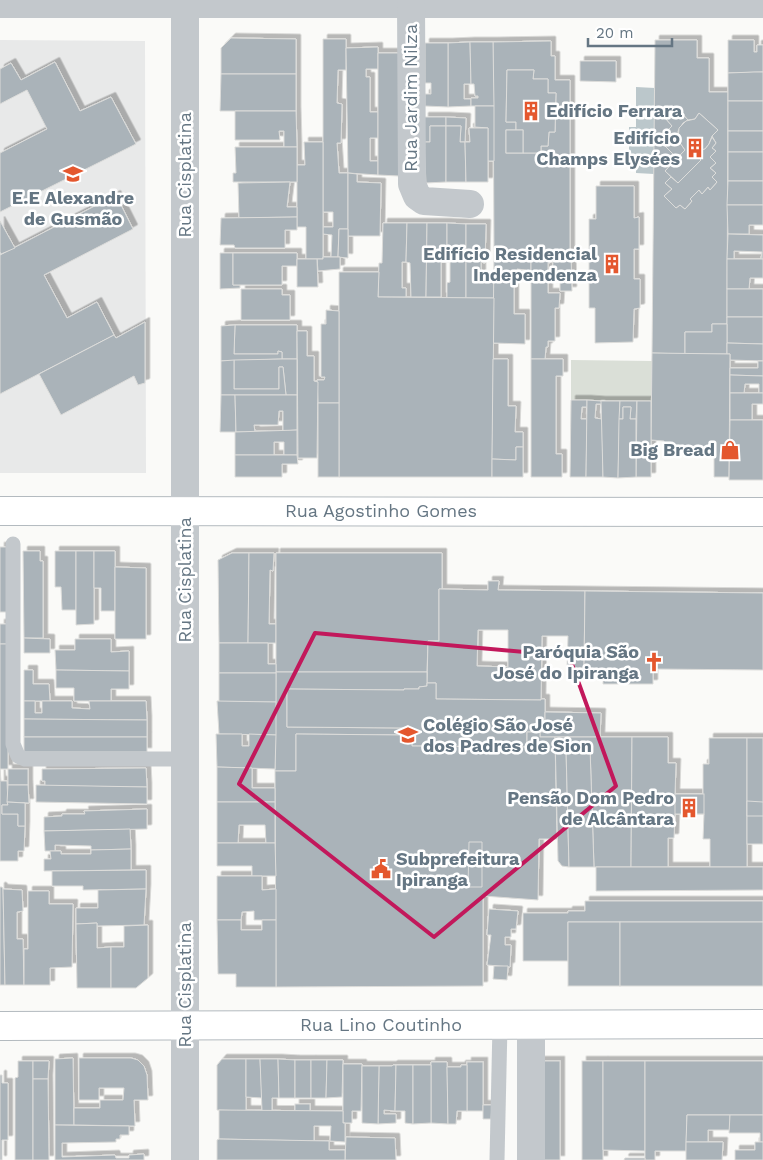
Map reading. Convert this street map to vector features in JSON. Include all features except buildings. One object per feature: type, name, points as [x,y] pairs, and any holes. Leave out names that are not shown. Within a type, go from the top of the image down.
[{"type":"street","points":[[0,4],[186,2],[763,4]]},
{"type":"street","name":"Rua Cisplatina","points":[[185,1160],[186,2]]},
{"type":"street","name":"Rua Jardim Nilza","points":[[411,4],[412,184],[417,196],[424,201],[470,204]]},
{"type":"street","name":"Rua Agostinho Gomes","points":[[0,510],[763,512]]},
{"type":"street","name":"Rua Lino Coutinho","points":[[0,1026],[185,1024],[531,1026],[763,1024]]},
{"type":"street","points":[[531,1026],[531,1160]]},
{"type":"lane","points":[[13,544],[13,744],[18,756],[25,759],[185,759]]},
{"type":"lane","points":[[497,1160],[500,1025]]},
{"type":"highlighted area","points":[[315,633],[569,656],[616,786],[434,937],[239,784]]},
{"type":"shaded area","name":"E.E Alexandre de Gusmão","points":[[0,40],[145,41],[146,473],[0,473]]},
{"type":"shaded area","points":[[636,87],[655,88],[654,174],[636,173],[636,157],[629,157],[629,127],[636,127]]},
{"type":"shaded area","points":[[571,360],[652,361],[651,401],[571,400]]},
{"type":"place","name":"Edifício Ferrara","points":[[531,111]]},
{"type":"place","name":"Edifício Champs Elysées","points":[[695,148]]},
{"type":"place","name":"E.E Alexandre de Gusmão","points":[[73,174]]},
{"type":"place","name":"Edifício Residencial Independenza","points":[[612,264]]},
{"type":"place","name":"Big Bread","points":[[730,450]]},
{"type":"place","name":"Paróquia São José do Ipiranga","points":[[654,662]]},
{"type":"place","name":"Colégio São José dos Padres de Sion","points":[[408,735]]},
{"type":"place","name":"Pensão Dom Pedro de Alcântara","points":[[689,808]]},
{"type":"place","name":"Subprefeitura Ipiranga","points":[[381,869]]}]
